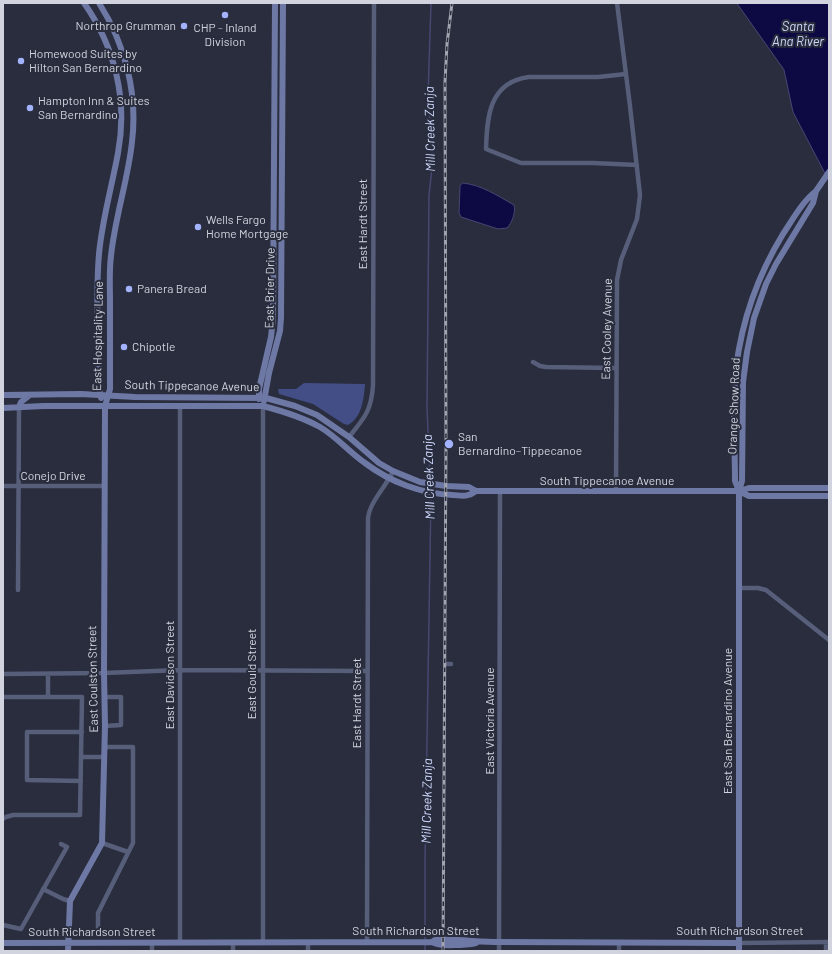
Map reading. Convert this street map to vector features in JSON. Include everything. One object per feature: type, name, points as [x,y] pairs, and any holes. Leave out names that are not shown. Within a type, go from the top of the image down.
[{"type":"main road","name":"East Hospitality Lane","points":[[84,3],[100,28],[112,54],[116,70],[121,112],[118,152],[99,253],[100,395],[105,406]]},
{"type":"main road","name":"East Hospitality Lane","points":[[99,3],[110,21],[122,50],[131,84],[134,112],[134,128],[130,156],[111,256],[110,389],[105,406]]},
{"type":"main road","name":"East Brier Drive","points":[[258,397],[273,318],[275,3]]},
{"type":"main road","name":"East Brier Drive","points":[[263,406],[266,398],[269,374],[280,331],[281,318],[283,3]]},
{"type":"main road","points":[[816,191],[829,172]]},
{"type":"main road","name":"Orange Show Road","points":[[739,491],[735,481],[735,397],[736,368],[742,334],[759,282],[772,253],[808,198],[816,191]]},
{"type":"main road","name":"Orange Show Road","points":[[739,491],[742,481],[743,388],[747,352],[754,318],[760,300],[780,256],[813,203],[816,191]]},
{"type":"main road","points":[[772,253],[780,256]]},
{"type":"main road","name":"South Tippecanoe Avenue","points":[[3,395],[266,398],[307,410],[328,422],[349,437],[367,453],[393,471],[420,482],[437,486],[469,487],[476,491],[739,491],[749,488],[829,488]]},
{"type":"main road","points":[[19,407],[21,402],[30,395]]},
{"type":"main road","points":[[258,397],[263,406]]},
{"type":"main road","name":"South Tippecanoe Avenue","points":[[3,408],[105,406],[263,406],[285,412],[311,422],[344,444],[364,463],[390,479],[423,491],[437,494],[468,496],[476,491]]},
{"type":"main road","name":"East Coulston Street","points":[[68,951],[70,901],[102,843],[105,747],[105,406]]},
{"type":"main road","points":[[344,444],[349,437]]},
{"type":"main road","name":"South Tippecanoe Avenue","points":[[739,491],[749,496],[829,496]]},
{"type":"main road","name":"East San Bernardino Avenue","points":[[739,491],[739,951]]},
{"type":"main road","name":"South Richardson Street","points":[[3,943],[739,943]]},
{"type":"street","name":"East Hardt Street","points":[[349,437],[362,422],[368,411],[372,399],[373,386],[374,3]]},
{"type":"street","name":"East Cooley Avenue","points":[[616,3],[640,189],[639,208],[634,229],[621,260],[617,280],[616,492]]},
{"type":"street","points":[[626,74],[598,77],[529,77],[516,80],[502,88],[492,104],[488,117],[486,149],[521,163],[637,165]]},
{"type":"street","points":[[533,362],[540,366],[546,367],[616,368]]},
{"type":"street","name":"East Davidson Street","points":[[180,406],[180,943]]},
{"type":"street","name":"East Gould Street","points":[[263,406],[263,942]]},
{"type":"street","points":[[18,590],[19,407]]},
{"type":"street","name":"East Hardt Street","points":[[367,943],[368,514],[372,504],[390,479],[393,471]]},
{"type":"street","name":"Conejo Drive","points":[[3,486],[104,486]]},
{"type":"street","name":"East Victoria Avenue","points":[[499,951],[500,492]]},
{"type":"street","points":[[739,588],[758,588],[766,590],[829,640]]},
{"type":"street","points":[[3,674],[104,673],[180,670],[368,671]]},
{"type":"street","points":[[48,674],[48,696]]},
{"type":"street","points":[[3,697],[82,697],[80,815],[13,815],[3,818]]},
{"type":"street","points":[[105,697],[121,697],[121,725],[105,726]]},
{"type":"street","points":[[81,781],[26,780],[27,732],[82,732]]},
{"type":"street","points":[[98,928],[98,913],[128,852],[133,834],[133,747],[105,747]]},
{"type":"street","points":[[81,757],[104,757]]},
{"type":"street","points":[[102,843],[128,852]]},
{"type":"street","points":[[4,925],[21,929],[67,846],[61,844]]},
{"type":"street","points":[[44,889],[70,901]]},
{"type":"street","points":[[619,942],[619,951]]},
{"type":"street","points":[[826,951],[827,942]]},
{"type":"street","name":"South Richardson Street","points":[[739,943],[827,942]]},
{"type":"street","points":[[152,943],[152,951]]},
{"type":"street","points":[[233,943],[233,951]]},
{"type":"street","points":[[308,943],[308,951]]},
{"type":"shaded area","points":[[304,383],[365,384],[363,401],[356,418],[348,425],[344,424],[313,404],[279,394],[278,389],[296,389]]},
{"type":"water","name":"Santa Ana River","points":[[737,3],[829,3],[829,181],[793,112],[784,70]]},
{"type":"water","points":[[463,183],[483,188],[514,205],[513,217],[507,228],[498,229],[461,217],[459,213],[460,186]]},
{"type":"waterway","name":"Mill Creek Zanja","points":[[430,481],[427,407],[429,195],[433,159],[428,96],[431,3]]},
{"type":"waterway","name":"Mill Creek Zanja","points":[[425,941],[431,495]]},
{"type":"waterway","name":"Mill Creek Zanja","points":[[425,945],[425,951]]},
{"type":"railway","points":[[443,951],[446,444],[445,82],[447,44],[452,3]]},
{"type":"place","name":"CHP - Inland Division","points":[[225,15]]},
{"type":"place","name":"Northrop Grumman","points":[[184,26]]},
{"type":"place","name":"Homewood Suites by Hilton San Bernardino","points":[[21,61]]},
{"type":"place","name":"Hampton Inn & Suites San Bernardino","points":[[30,108]]},
{"type":"place","name":"Wells Fargo Home Mortgage","points":[[198,227]]},
{"type":"place","name":"Panera Bread","points":[[129,289]]},
{"type":"place","name":"Chipotle","points":[[124,347]]},
{"type":"place","name":"San Bernardino–Tippecanoe","points":[[449,444]]}]
